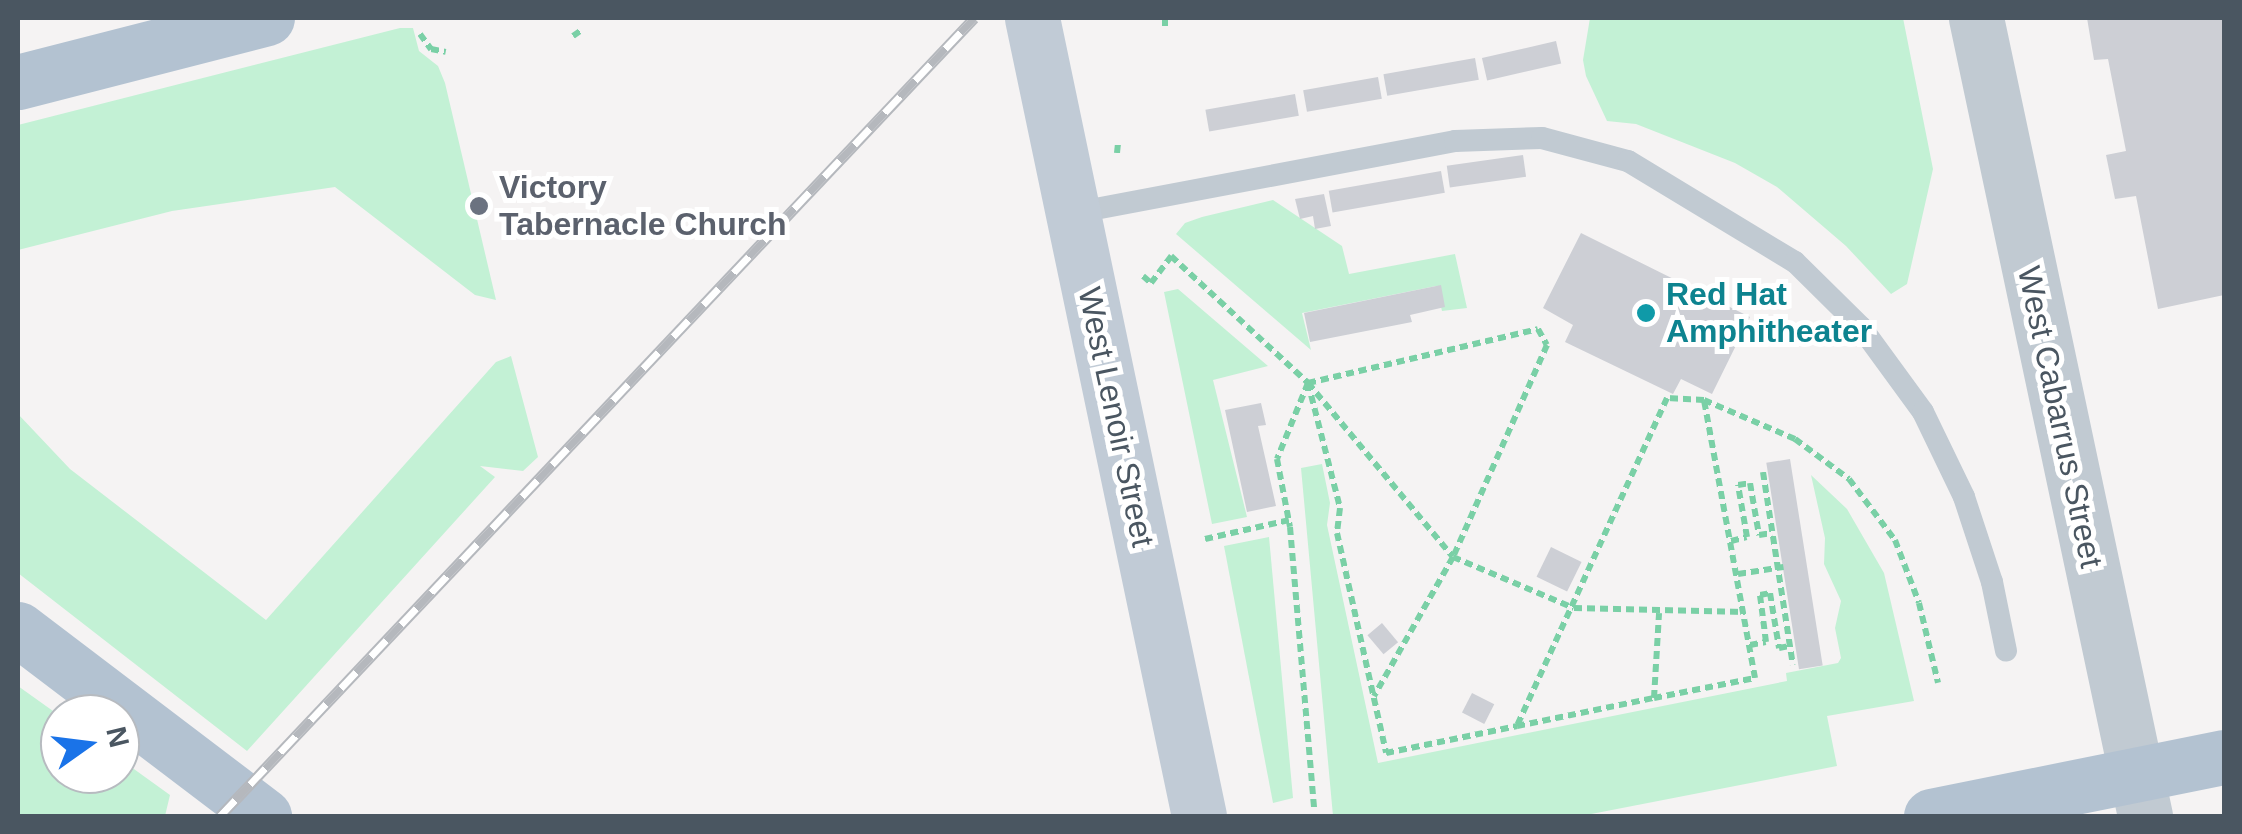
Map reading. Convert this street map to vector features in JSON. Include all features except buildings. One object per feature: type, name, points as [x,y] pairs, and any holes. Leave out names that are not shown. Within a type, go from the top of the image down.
[{"type":"main road","points":[[18,82],[267,18]]},
{"type":"main road","name":"West Lenoir Street","points":[[1032,18],[1199,816]]},
{"type":"main road","points":[[18,629],[264,816]]},
{"type":"main road","points":[[1931,816],[2139,796],[2224,757]]},
{"type":"street","name":"West Cabarrus Street","points":[[1976,18],[2139,796]]},
{"type":"lane","points":[[1072,213],[1455,140],[1542,138],[1628,162],[1712,208],[1795,262],[1861,327],[1923,412],[1964,497],[1992,582],[2006,651]]},
{"type":"path","points":[[573,36],[583,29]]},
{"type":"path","points":[[420,34],[431,48],[446,52]]},
{"type":"path","points":[[1117,153],[1118,143]]},
{"type":"path","points":[[1143,276],[1151,283],[1170,256],[1308,384],[1453,558],[1574,608],[1659,613],[1746,612]]},
{"type":"path","points":[[1308,384],[1538,329],[1547,345],[1453,558],[1374,696]]},
{"type":"path","points":[[1308,384],[1277,459],[1289,520],[1314,808]]},
{"type":"path","points":[[1308,384],[1340,508],[1338,533],[1386,754],[1755,678],[1746,612],[1704,400]]},
{"type":"path","points":[[1518,726],[1668,398],[1704,400],[1795,439],[1848,479],[1895,540],[1919,602],[1938,683]]},
{"type":"path","points":[[1763,472],[1794,664]]},
{"type":"path","points":[[1731,541],[1747,537],[1738,485],[1750,483],[1759,535],[1772,533]]},
{"type":"path","points":[[1205,539],[1289,520]]},
{"type":"path","points":[[1738,574],[1780,568]]},
{"type":"path","points":[[1750,645],[1766,642],[1760,596],[1770,594],[1779,648],[1790,646]]},
{"type":"path","points":[[1654,698],[1659,613]]},
{"type":"green space","points":[[1590,18],[1903,18],[1933,169],[1907,284],[1891,294],[1846,246],[1777,187],[1735,163],[1636,124],[1607,121],[1586,76],[1583,60]]},
{"type":"green space","points":[[400,28],[413,28],[419,51],[438,66],[445,83],[496,300],[475,295],[335,187],[172,211],[18,250],[18,125]]},
{"type":"green space","points":[[1273,200],[1342,246],[1349,274],[1455,254],[1467,308],[1442,311],[1436,286],[1302,313],[1311,350],[1176,234],[1185,223],[1202,217]]},
{"type":"green space","points":[[1178,289],[1268,366],[1213,380],[1247,517],[1212,524],[1164,292]]},
{"type":"green space","points":[[511,356],[538,457],[523,471],[480,466],[495,477],[247,751],[18,573],[18,414],[70,469],[266,620],[496,362]]},
{"type":"green space","points":[[1322,464],[1330,503],[1327,525],[1378,763],[1787,681],[1786,673],[1838,663],[1841,658],[1835,628],[1841,601],[1824,564],[1825,538],[1811,475],[1847,509],[1884,573],[1914,701],[1827,716],[1837,766],[1581,816],[1333,816],[1301,468]]},
{"type":"green space","points":[[1269,537],[1293,798],[1273,803],[1224,546]]},
{"type":"green space","points":[[18,686],[40,702],[40,794],[140,794],[140,773],[170,795],[165,816],[18,816]]},
{"type":"railway","points":[[220,816],[974,18]]},
{"type":"place","name":"Victory Tabernacle Church","points":[[479,206]]},
{"type":"place","name":"Red Hat Amphitheater","points":[[1646,313]]}]
